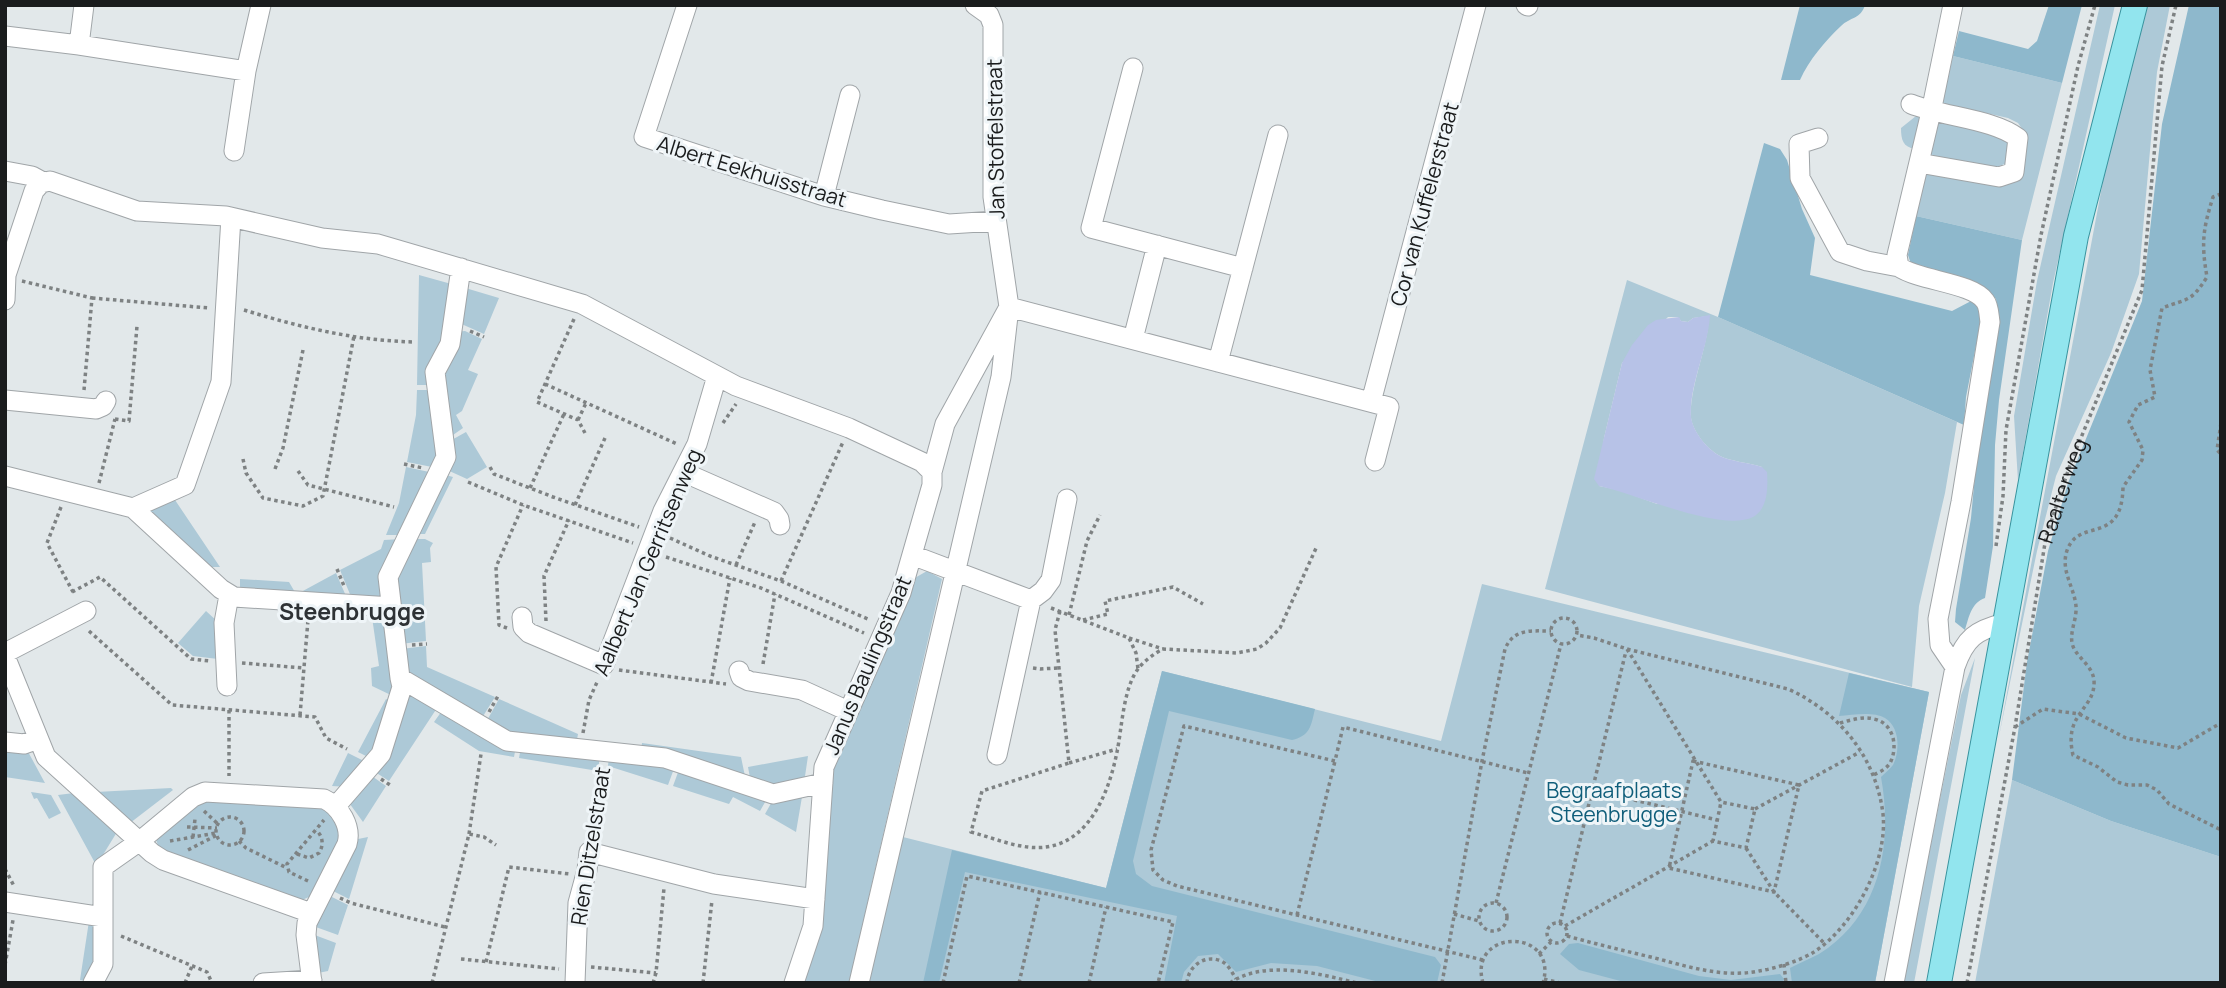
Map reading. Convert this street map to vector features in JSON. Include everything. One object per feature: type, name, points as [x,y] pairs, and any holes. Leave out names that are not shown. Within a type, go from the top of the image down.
[{"type":"main road","name":"Raalterweg","points":[[1939,983],[2076,236],[2135,5]]},
{"type":"street","points":[[79,45],[84,5]]},
{"type":"street","points":[[234,151],[246,71],[261,5]]},
{"type":"street","name":"Albert Eekhuisstraat","points":[[687,5],[644,137],[824,196],[949,224],[996,220]]},
{"type":"street","name":"Cor van Kuffelerstraat","points":[[1371,402],[1476,5]]},
{"type":"street","points":[[1899,267],[1897,255],[1953,5]]},
{"type":"street","name":"Jan Stoffelstraat","points":[[859,983],[1001,377],[1009,307],[993,197],[993,25],[987,8]]},
{"type":"street","points":[[5,36],[246,71]]},
{"type":"street","points":[[1133,68],[1091,228],[1243,268]]},
{"type":"street","points":[[824,196],[850,95]]},
{"type":"street","points":[[1911,104],[1931,112],[2008,130],[2018,138],[2014,172],[1999,177],[1919,163]]},
{"type":"street","points":[[1218,362],[1278,135]]},
{"type":"street","points":[[1818,138],[1799,144],[1800,178],[1840,251],[1976,292],[1987,302],[1990,322],[1961,502],[1938,619],[1940,645],[1955,667]]},
{"type":"street","points":[[1899,180],[1919,163]]},
{"type":"street","points":[[5,171],[52,182],[137,211],[231,217],[322,238],[378,244],[582,304],[747,391],[849,428],[922,462],[932,472],[945,424],[1009,307],[1389,407],[1375,461]]},
{"type":"street","points":[[5,300],[6,280],[34,191],[43,182]]},
{"type":"street","points":[[133,508],[185,485],[221,382],[231,217]]},
{"type":"street","points":[[1133,339],[1157,245]]},
{"type":"street","points":[[336,806],[381,754],[402,687],[388,577],[446,457],[435,372],[450,344],[461,268]]},
{"type":"street","name":"Aalbert Jan Gerritsenweg","points":[[604,665],[656,532],[693,451],[717,376]]},
{"type":"street","points":[[5,400],[108,409]]},
{"type":"street","points":[[682,472],[762,507],[777,515],[780,524]]},
{"type":"street","name":"Janus Baulingstraat","points":[[794,983],[813,926],[824,767],[901,593],[932,485],[932,472]]},
{"type":"street","points":[[5,476],[133,508],[234,596],[392,607]]},
{"type":"street","points":[[997,755],[1031,600],[1043,591],[1051,580],[1067,499]]},
{"type":"street","points":[[912,555],[1031,600]]},
{"type":"street","points":[[227,686],[224,622],[234,596]]},
{"type":"street","points":[[81,613],[5,654],[48,760],[163,860],[311,913]]},
{"type":"street","points":[[1894,983],[1955,667],[1961,650],[1976,633],[2005,622]]},
{"type":"street","points":[[523,623],[547,640],[604,665]]},
{"type":"street","points":[[740,674],[749,681],[802,691],[849,711]]},
{"type":"street","points":[[400,678],[507,741],[665,758],[773,794],[823,783]]},
{"type":"street","points":[[5,742],[24,744],[38,740]]},
{"type":"street","points":[[93,983],[103,964],[103,867],[140,841],[193,797],[205,792],[320,798],[336,806],[348,827],[349,839],[311,913],[306,935],[312,982],[263,983]]},
{"type":"street","points":[[589,852],[714,884],[815,900]]},
{"type":"street","name":"Rien Ditzelstraat","points":[[575,973],[578,903],[589,852]]},
{"type":"street","points":[[5,902],[103,923]]},
{"type":"path","points":[[1996,549],[2003,496],[2006,430],[2041,235],[2078,66],[2095,5]]},
{"type":"path","name":"Raalterweg","points":[[1967,983],[2015,727],[2046,537],[2071,462],[2142,290],[2161,78],[2176,5]]},
{"type":"path","points":[[2221,194],[2213,197],[2204,226],[2202,249],[2207,277],[2195,295],[2187,301],[2162,308],[2150,370],[2155,397],[2138,405],[2129,422],[2143,450],[2142,460],[2123,487],[2124,499],[2111,522],[2105,527],[2075,537],[2066,554],[2067,577],[2076,607],[2071,626],[2072,646],[2087,664],[2094,682],[2091,696],[2072,724],[2070,733],[2073,755],[2098,766],[2116,782],[2147,785],[2157,790],[2169,804],[2221,830]]},
{"type":"path","points":[[6,280],[27,281],[92,298],[236,308],[282,322],[354,336],[382,341],[415,342]]},
{"type":"path","points":[[83,408],[92,298]]},
{"type":"path","points":[[582,304],[537,402],[578,420],[585,433]]},
{"type":"path","points":[[96,499],[108,409],[129,421],[137,326]]},
{"type":"path","points":[[243,459],[246,473],[263,498],[303,506],[323,496],[354,336]]},
{"type":"path","points":[[275,469],[283,449],[303,350]]},
{"type":"path","points":[[545,384],[693,451]]},
{"type":"path","points":[[578,420],[586,403]]},
{"type":"path","points":[[530,488],[564,414]]},
{"type":"path","points":[[2221,423],[2217,450],[2221,454]]},
{"type":"path","points":[[781,581],[849,428]]},
{"type":"path","points":[[575,505],[605,438]]},
{"type":"path","points":[[490,467],[494,474],[656,532],[781,581],[886,627]]},
{"type":"path","points":[[298,471],[308,485],[394,507]]},
{"type":"path","points":[[68,492],[47,543],[81,613],[172,705],[315,717],[326,738],[347,749]]},
{"type":"path","points":[[523,505],[496,567],[499,625],[515,632],[523,623]]},
{"type":"path","points":[[736,565],[762,507]]},
{"type":"path","points":[[1069,615],[1087,541],[1100,516]]},
{"type":"path","points":[[547,640],[544,576],[569,520]]},
{"type":"path","points":[[1031,600],[1163,649],[1237,653],[1257,649],[1280,628],[1317,547]]},
{"type":"path","points":[[72,592],[100,577],[191,659],[304,668]]},
{"type":"path","points":[[711,683],[730,578]]},
{"type":"path","points":[[1083,620],[1108,614],[1105,601],[1173,587],[1203,604]]},
{"type":"path","points":[[760,683],[775,594]]},
{"type":"path","points":[[300,715],[309,603]]},
{"type":"path","points":[[1060,611],[1055,630],[1069,763]]},
{"type":"path","points":[[1551,631],[1556,621],[1566,618],[1575,624],[1577,635]]},
{"type":"path","points":[[1551,631],[1556,641],[1561,644],[1567,644],[1577,635]]},
{"type":"path","points":[[1442,983],[1505,649],[1509,639],[1517,633],[1551,631]]},
{"type":"path","points":[[1567,936],[1699,970],[1734,974],[1784,964],[1814,952],[1858,907],[1878,859],[1883,816],[1873,775],[1860,751],[1840,723],[1809,699],[1788,689],[1577,635]]},
{"type":"path","points":[[1118,749],[982,791],[971,832],[1030,847],[1065,842],[1077,834],[1095,814],[1111,778],[1118,749],[1128,696],[1138,669],[1136,653],[1129,638]]},
{"type":"path","points":[[1496,903],[1561,644]]},
{"type":"path","points":[[1138,669],[1163,649]]},
{"type":"path","points":[[1627,649],[1693,761],[1721,802],[1755,809],[1860,751]]},
{"type":"path","points":[[1567,936],[1562,924],[1627,649]]},
{"type":"path","points":[[1017,664],[1040,669],[1058,668]]},
{"type":"path","points":[[604,665],[711,683],[729,684],[740,674]]},
{"type":"path","name":"Aalbert Jan Gerritsenweg","points":[[580,749],[589,700],[604,665]]},
{"type":"path","points":[[227,686],[230,817]]},
{"type":"path","points":[[2015,727],[2043,709],[2079,714],[2126,738],[2178,748],[2221,723]]},
{"type":"path","points":[[1840,723],[1861,718],[1874,719],[1885,724],[1893,734],[1891,762],[1873,775]]},
{"type":"path","points":[[1335,761],[1184,726],[1151,849],[1153,870],[1163,880],[1177,886],[1483,960]]},
{"type":"path","points":[[1297,915],[1343,727],[1528,774]]},
{"type":"path","name":"Rien Ditzelstraat","points":[[589,852],[598,817],[605,752]]},
{"type":"path","points":[[432,983],[469,835],[481,754]]},
{"type":"path","points":[[1693,761],[1799,785]]},
{"type":"path","points":[[1669,868],[1693,761]]},
{"type":"path","points":[[1774,892],[1799,785]]},
{"type":"path","points":[[1593,790],[1717,820]]},
{"type":"path","points":[[1713,841],[1721,802]]},
{"type":"path","points":[[1755,809],[1746,848],[1774,892],[1824,943]]},
{"type":"path","points":[[174,834],[184,852],[217,830],[224,818],[236,818],[243,825],[244,832],[239,841],[227,844],[217,830],[203,810],[197,816],[193,837]]},
{"type":"path","points":[[183,826],[217,830]]},
{"type":"path","points":[[165,843],[217,830]]},
{"type":"path","points":[[296,853],[309,858],[319,853],[322,839],[316,830]]},
{"type":"path","points":[[469,835],[484,837],[496,845]]},
{"type":"path","points":[[239,841],[246,848],[287,868]]},
{"type":"path","points":[[1567,936],[1560,943],[1551,942],[1547,938],[1547,928],[1550,924],[1562,924],[1669,868],[1713,841],[1746,848]]},
{"type":"path","points":[[486,962],[509,867],[586,875]]},
{"type":"path","points":[[1669,868],[1774,892]]},
{"type":"path","points":[[653,983],[666,872]]},
{"type":"path","points":[[943,983],[967,876],[1173,922],[1158,983]]},
{"type":"path","points":[[703,983],[714,884]]},
{"type":"path","points":[[1019,983],[1040,892]]},
{"type":"path","points":[[1454,914],[1479,921],[1487,930],[1503,927],[1507,916],[1502,906],[1496,903],[1485,905],[1481,909],[1479,921]]},
{"type":"path","points":[[1089,983],[1106,907]]},
{"type":"path","points":[[103,923],[207,972],[212,983]]},
{"type":"path","points":[[1483,983],[1483,960],[1494,947],[1509,940],[1526,943],[1539,954],[1545,966],[1544,981],[1560,983]]},
{"type":"path","points":[[1539,954],[1551,942]]},
{"type":"path","points":[[461,959],[575,973],[656,973]]},
{"type":"path","points":[[1187,983],[1187,977],[1193,967],[1209,959],[1220,960],[1227,965],[1236,979]]},
{"type":"path","points":[[1784,964],[1786,983]]},
{"type":"path","points":[[185,983],[192,966]]},
{"type":"path","points":[[1230,983],[1256,973],[1297,970],[1357,983]]},
{"type":"green space","points":[[2100,5],[2115,5],[2053,283],[2018,481],[2014,416],[2037,281]]},
{"type":"green space","points":[[2148,5],[2170,5],[2157,72],[2139,274],[2111,353],[2056,476],[2037,551],[1998,741],[2115,117]]},
{"type":"green space","points":[[1953,56],[2062,83],[2022,240],[1916,216],[1927,171],[1999,182],[2025,133],[2018,123],[2008,118],[1942,103]]},
{"type":"green space","points":[[1916,116],[1923,116],[1915,149],[1903,142],[1901,128]]},
{"type":"green space","points":[[1939,118],[2010,138],[2005,164],[1996,167],[1930,157]]},
{"type":"green space","points":[[419,275],[455,285],[433,385],[417,385]]},
{"type":"green space","points":[[1627,280],[1957,422],[1945,493],[1919,606],[1912,687],[1545,589]],"holes":[[[1709,316],[1693,393],[1692,423],[1701,440],[1720,456],[1762,467],[1657,504],[1619,490],[1599,486],[1604,438],[1622,363],[1668,317],[1678,317],[1681,321],[1688,322],[1693,318]]]},
{"type":"green space","points":[[462,287],[499,298],[484,334],[457,322]]},
{"type":"green space","points":[[465,331],[482,339],[468,370],[478,374],[462,411],[456,415],[463,428],[453,435],[448,434],[439,373],[455,332]]},
{"type":"green space","points":[[417,390],[433,390],[437,468],[407,462],[416,415]]},
{"type":"green space","points":[[466,432],[487,467],[467,479],[445,469],[448,442]]},
{"type":"green space","points":[[406,467],[434,473],[405,535],[386,535],[399,503]]},
{"type":"green space","points":[[442,474],[453,477],[425,534],[413,534]]},
{"type":"green space","points":[[173,497],[220,567],[207,567],[148,513]]},
{"type":"green space","points":[[402,539],[387,599],[354,604],[340,570],[381,549],[384,540]]},
{"type":"green space","points":[[411,539],[425,539],[433,543],[430,548],[431,562],[422,563],[426,641],[400,644],[392,578]]},
{"type":"green space","points":[[927,571],[942,579],[849,983],[803,983],[833,770],[913,579]]},
{"type":"green space","points":[[336,573],[349,603],[306,600],[301,592]]},
{"type":"green space","points":[[240,579],[289,582],[299,599],[240,595]]},
{"type":"green space","name":"Begraafplaats Steenbrugge","points":[[1482,584],[1929,692],[1875,983],[867,983],[899,836],[1106,888],[1162,671],[1441,741]]},
{"type":"green space","points":[[371,610],[389,618],[395,697],[372,686],[371,668],[379,666]]},
{"type":"green space","points":[[206,611],[218,622],[218,659],[193,656],[178,643]]},
{"type":"green space","points":[[426,646],[427,667],[495,697],[480,721],[404,673],[401,649]]},
{"type":"green space","points":[[1975,658],[1914,983],[1903,983],[1961,695]]},
{"type":"green space","points":[[406,686],[439,705],[389,781],[372,770]]},
{"type":"green space","points":[[386,699],[393,703],[372,759],[358,752]]},
{"type":"green space","points":[[499,699],[578,734],[576,745],[508,738],[485,724]]},
{"type":"green space","points":[[444,708],[516,746],[514,757],[479,751],[434,722]]},
{"type":"green space","points":[[642,743],[741,757],[746,781],[641,752]]},
{"type":"green space","points":[[5,745],[26,748],[45,783],[5,777]]},
{"type":"green space","points":[[521,747],[600,755],[598,771],[519,758]]},
{"type":"green space","points":[[348,753],[368,763],[348,787],[332,786]]},
{"type":"green space","points":[[609,756],[675,766],[668,785],[608,766]]},
{"type":"green space","points":[[808,756],[804,783],[773,790],[751,783],[748,767]]},
{"type":"green space","points":[[680,767],[768,797],[760,811],[733,797],[729,804],[673,786]]},
{"type":"green space","points":[[369,774],[386,786],[363,822],[347,800]]},
{"type":"green space","points":[[2012,780],[2111,821],[2221,857],[2221,983],[1975,983]]},
{"type":"green space","points":[[173,790],[130,823],[96,792]]},
{"type":"green space","points":[[803,791],[796,832],[765,814],[774,798]]},
{"type":"green space","points":[[31,792],[51,795],[61,813],[49,819]]},
{"type":"green space","points":[[74,793],[117,832],[98,863],[95,863],[58,795]]},
{"type":"green space","points":[[200,801],[323,806],[333,815],[342,836],[311,896],[300,901],[159,849],[156,839]]},
{"type":"green space","points":[[368,837],[349,899],[331,890],[358,839]]},
{"type":"green space","points":[[328,895],[348,905],[338,935],[313,926]]},
{"type":"green space","points":[[89,921],[96,927],[96,963],[87,981],[80,980]]},
{"type":"green space","points":[[312,934],[336,943],[328,971],[318,973]]},
{"type":"shaded area","points":[[1800,5],[1865,5],[1861,13],[1844,23],[1823,44],[1800,80],[1781,80]]},
{"type":"shaded area","points":[[2049,5],[2082,5],[2062,83],[1953,56],[1959,31],[2028,49],[2037,41]]},
{"type":"shaded area","points":[[2189,5],[2221,5],[2221,857],[2111,821],[2012,780],[2027,662],[2048,551],[2068,483],[2142,301],[2162,124]]},
{"type":"shaded area","points":[[1764,143],[1780,149],[1787,160],[1802,209],[1815,238],[1810,275],[1952,311],[1973,300],[1982,315],[1966,397],[1964,425],[1718,317]]},
{"type":"shaded area","points":[[1916,216],[2022,240],[1999,400],[1995,445],[1993,546],[1985,598],[1980,600],[1969,615],[1965,630],[1955,622],[1956,609],[1971,518],[1982,399],[1998,316],[1996,299],[1985,288],[1911,264],[1908,255]]},
{"type":"shaded area","points":[[1710,315],[1693,392],[1692,423],[1701,439],[1715,453],[1762,467],[1767,472],[1767,491],[1762,509],[1753,517],[1739,521],[1721,520],[1678,510],[1599,486],[1594,479],[1622,363],[1632,345],[1648,325],[1656,320],[1679,317],[1681,321],[1688,322],[1693,318]]},
{"type":"shaded area","points":[[1162,671],[1315,709],[1306,733],[1292,740],[1169,711],[1133,861],[1136,874],[1152,886],[1435,957],[1441,965],[1437,983],[1383,983],[1317,966],[1271,963],[1236,972],[1218,954],[1198,956],[1184,972],[1181,983],[1164,983],[1177,916],[965,872],[939,983],[923,983],[952,850],[1106,888]]},
{"type":"shaded area","points":[[1849,673],[1929,692],[1875,983],[1792,983],[1790,968],[1819,954],[1840,938],[1857,919],[1878,876],[1883,852],[1885,827],[1881,777],[1893,765],[1897,753],[1896,733],[1890,722],[1880,716],[1839,716]]},
{"type":"shaded area","points":[[1578,943],[1699,976],[1731,980],[1780,974],[1784,979],[1783,983],[1628,983],[1579,970],[1560,954],[1569,944]]},
{"type":"district","name":"Steenbrugge","points":[[352,611]]}]
